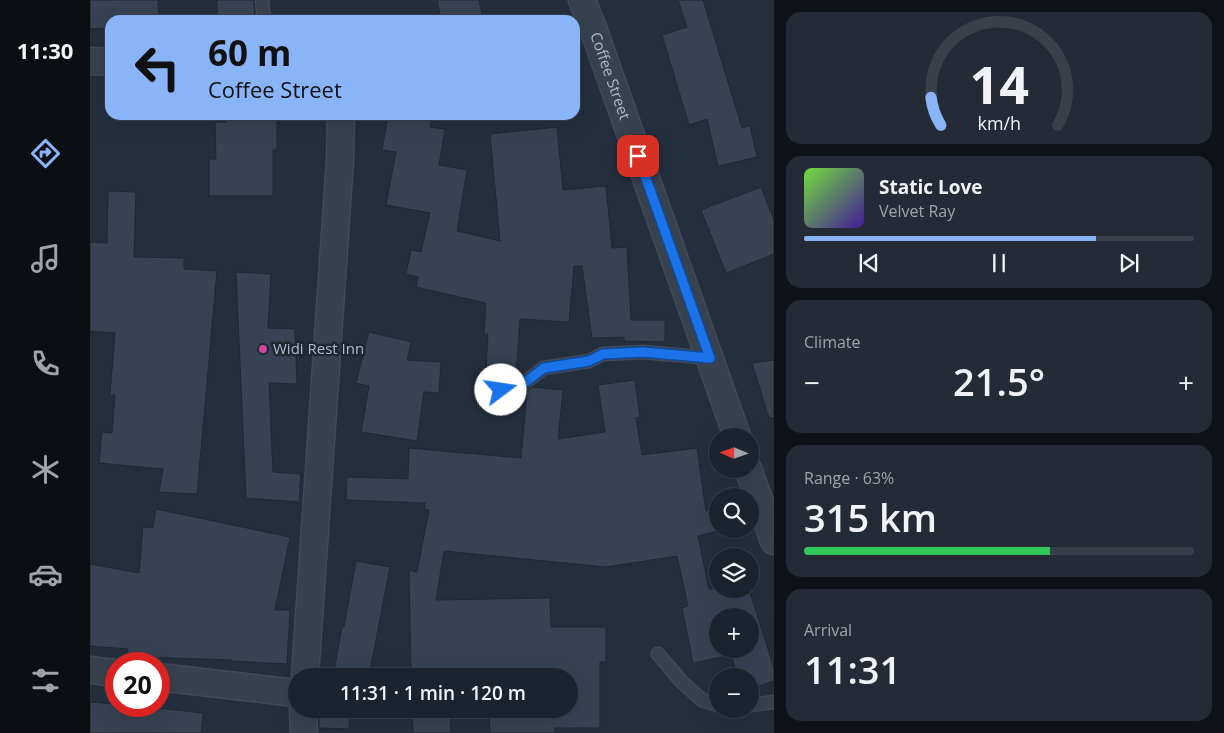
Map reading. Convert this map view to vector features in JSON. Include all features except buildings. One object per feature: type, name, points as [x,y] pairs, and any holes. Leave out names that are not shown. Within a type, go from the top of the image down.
[{"type":"street","name":"Coffee Street","points":[[582,0],[584,31],[710,358],[734,428]]},
{"type":"street","points":[[90,61],[105,62]]},
{"type":"street","points":[[305,668],[340,160],[341,120]]},
{"type":"street","points":[[751,478],[774,541]]},
{"type":"street","points":[[90,670],[105,671]]},
{"type":"street","points":[[170,678],[288,692]]},
{"type":"street","points":[[304,718],[304,733]]},
{"type":"lane","points":[[262,0],[264,15]]},
{"type":"lane","points":[[488,377],[501,390],[511,393],[544,368],[589,361],[603,354],[643,352],[710,358]]},
{"type":"lane","points":[[658,654],[682,682],[702,700],[709,702]]},
{"type":"lane","points":[[759,704],[774,702]]},
{"type":"place","name":"Widi Rest Inn","points":[[263,349]]},
{"type":"route","points":[[501,390],[511,393],[544,368],[589,361],[603,354],[643,352],[710,358],[638,156]]}]
